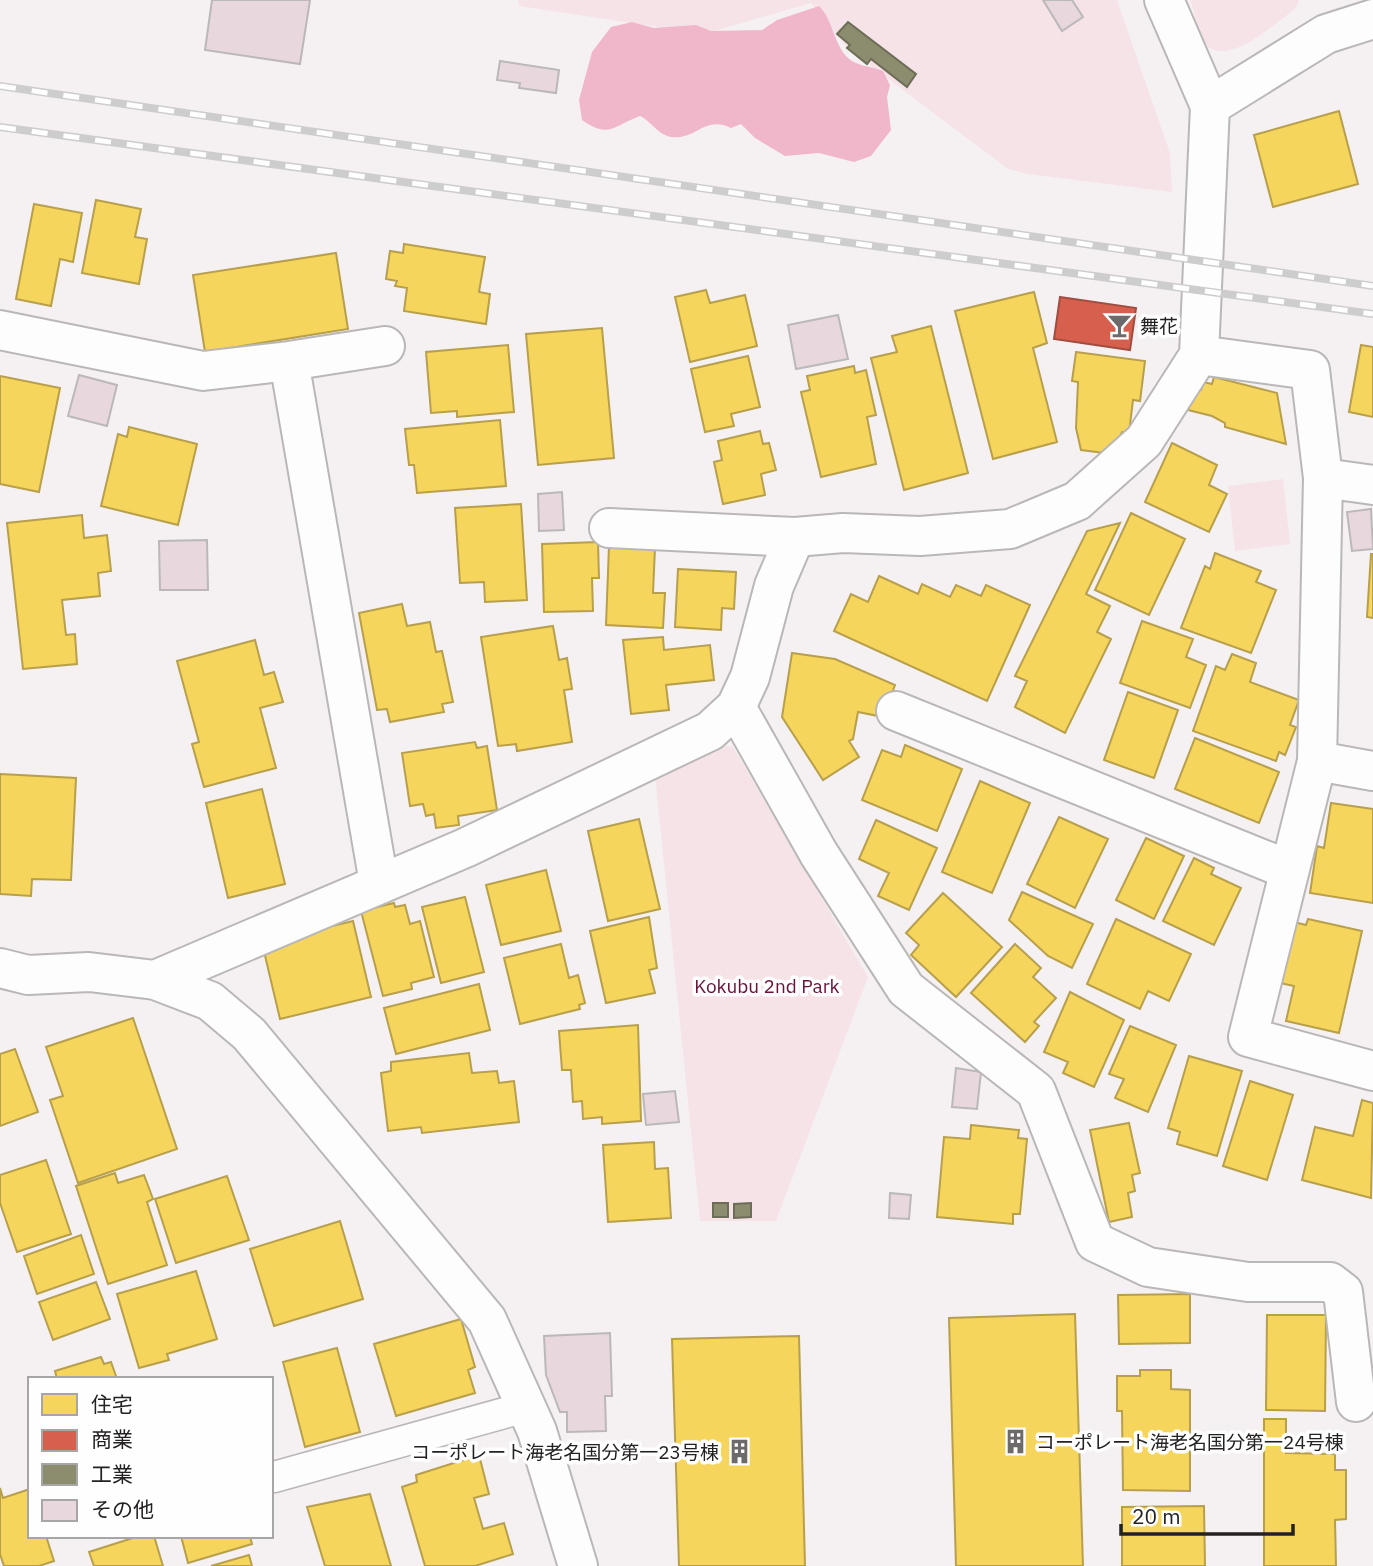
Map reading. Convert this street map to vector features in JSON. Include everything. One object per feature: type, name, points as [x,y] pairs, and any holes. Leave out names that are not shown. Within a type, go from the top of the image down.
[{"type":"street","points":[[609,528],[795,537],[843,533],[920,536],[1010,529],[1077,501],[1144,441],[1199,355],[1210,106],[1164,0]]},
{"type":"street","points":[[1210,106],[1326,34],[1373,19]]},
{"type":"street","points":[[0,330],[203,371],[289,362],[385,346]]},
{"type":"street","points":[[1199,355],[1310,370],[1323,478],[1317,761],[1248,1037],[1373,1071]]},
{"type":"street","points":[[289,362],[379,883]]},
{"type":"street","points":[[1323,478],[1373,485]]},
{"type":"street","points":[[155,980],[465,848],[710,731],[736,707],[750,677],[774,586],[795,537]]},
{"type":"street","points":[[736,707],[819,854],[906,989],[1036,1091],[1095,1242],[1148,1267],[1248,1282],[1330,1282],[1343,1292],[1356,1402]]},
{"type":"street","points":[[897,710],[1289,870]]},
{"type":"street","points":[[1317,761],[1373,771]]},
{"type":"street","points":[[9,979],[89,972],[155,980],[210,1001],[249,1034],[285,1073],[487,1320],[537,1432],[578,1566]]},
{"type":"lane","points":[[274,1477],[526,1406]]},
{"type":"green space","points":[[518,0],[1117,0],[1170,153],[1172,192],[1028,174],[1008,169],[847,48],[811,3],[704,34],[519,6]]},
{"type":"green space","points":[[1190,0],[1299,0],[1296,8],[1264,33],[1236,48],[1223,51],[1212,49],[1203,41]]},
{"type":"green space","points":[[1283,479],[1290,544],[1235,551],[1228,486]]},
{"type":"green space","name":"Kokubu 2nd Park","points":[[719,746],[733,747],[868,977],[776,1221],[700,1221],[655,775]]},
{"type":"shaded area","points":[[819,6],[849,59],[883,71],[890,85],[887,97],[891,130],[871,156],[854,162],[819,153],[785,156],[755,138],[741,124],[731,128],[714,124],[688,135],[672,137],[663,134],[640,116],[605,130],[582,120],[579,100],[592,52],[611,27],[632,22],[654,28],[696,25],[711,31],[762,30],[777,20]]},
{"type":"building: 住宅","points":[[1339,111],[1358,184],[1273,207],[1254,135]]},
{"type":"building: 住宅","points":[[96,200],[141,209],[135,237],[147,239],[139,284],[82,273]]},
{"type":"building: 住宅","points":[[34,204],[82,213],[73,262],[60,259],[51,306],[16,299]]},
{"type":"building: 住宅","points":[[404,244],[485,257],[479,292],[490,294],[486,324],[404,311],[407,288],[395,286],[397,281],[386,279],[390,251],[403,253]]},
{"type":"building: 住宅","points":[[336,253],[348,329],[205,352],[193,275]]},
{"type":"building: 住宅","points":[[706,290],[710,303],[745,295],[757,346],[690,362],[675,297]]},
{"type":"building: 住宅","points":[[1034,292],[1047,343],[1033,348],[1057,442],[993,459],[955,311]]},
{"type":"building: 住宅","points":[[931,326],[968,473],[904,490],[871,358],[897,352],[892,336]]},
{"type":"building: 住宅","points":[[602,328],[614,458],[538,465],[526,334]]},
{"type":"building: 住宅","points":[[508,345],[514,412],[457,417],[457,411],[431,413],[426,352]]},
{"type":"building: 住宅","points":[[1361,345],[1373,347],[1373,417],[1349,412]]},
{"type":"building: 住宅","points":[[1076,352],[1145,361],[1140,401],[1133,400],[1129,433],[1122,432],[1112,454],[1081,450],[1076,428],[1078,382],[1072,381]]},
{"type":"building: 住宅","points":[[748,356],[760,407],[731,414],[734,426],[705,432],[691,369]]},
{"type":"building: 住宅","points":[[854,366],[855,373],[866,370],[876,415],[867,417],[876,464],[821,477],[801,392],[810,390],[807,376]]},
{"type":"building: 住宅","points":[[0,376],[60,388],[39,492],[0,484]]},
{"type":"building: 住宅","points":[[1214,377],[1277,393],[1286,444],[1225,427],[1225,423],[1212,416],[1188,410],[1193,388],[1201,390],[1203,382],[1212,384]]},
{"type":"building: 住宅","points":[[500,420],[506,486],[417,493],[414,465],[409,465],[405,429]]},
{"type":"building: 住宅","points":[[129,427],[197,444],[178,525],[101,506],[118,434],[127,437]]},
{"type":"building: 住宅","points":[[760,431],[763,444],[769,443],[776,470],[761,474],[765,495],[723,504],[714,462],[722,460],[718,441]]},
{"type":"building: 住宅","points":[[1172,443],[1217,465],[1209,485],[1227,494],[1209,532],[1145,502]]},
{"type":"building: 住宅","points":[[521,504],[527,600],[485,602],[484,582],[460,583],[455,508]]},
{"type":"building: 住宅","points":[[1131,513],[1185,539],[1149,615],[1095,590]]},
{"type":"building: 住宅","points":[[82,515],[84,538],[107,535],[111,571],[98,573],[100,596],[62,600],[66,635],[75,634],[77,664],[23,669],[7,523]]},
{"type":"building: 住宅","points":[[1120,523],[1086,594],[1110,606],[1097,632],[1111,639],[1065,733],[1015,707],[1027,681],[1015,676],[1087,531]]},
{"type":"building: 住宅","points":[[598,542],[599,578],[592,578],[593,611],[544,612],[542,544]]},
{"type":"building: 住宅","points":[[609,546],[655,548],[653,593],[665,593],[663,628],[606,625]]},
{"type":"building: 住宅","points":[[1215,553],[1261,571],[1256,582],[1276,590],[1251,653],[1181,628],[1205,566],[1210,569]]},
{"type":"building: 住宅","points":[[1373,554],[1373,618],[1367,617]]},
{"type":"building: 住宅","points":[[678,569],[736,572],[734,609],[722,608],[721,630],[675,627]]},
{"type":"building: 住宅","points":[[879,576],[918,594],[922,584],[950,597],[956,585],[981,596],[986,585],[1030,605],[987,701],[834,631],[851,594],[868,602]]},
{"type":"building: 住宅","points":[[402,604],[407,626],[430,622],[436,652],[442,651],[453,702],[442,704],[444,712],[390,722],[387,709],[377,710],[359,613]]},
{"type":"building: 住宅","points":[[1142,621],[1193,639],[1186,657],[1206,665],[1190,708],[1120,683]]},
{"type":"building: 住宅","points":[[553,626],[559,660],[567,658],[572,689],[564,690],[572,742],[517,751],[516,744],[498,746],[481,637]]},
{"type":"building: 住宅","points":[[663,637],[664,650],[710,645],[714,680],[666,685],[669,710],[631,714],[623,640]]},
{"type":"building: 住宅","points":[[255,640],[264,675],[274,672],[283,702],[260,708],[276,768],[204,787],[192,744],[199,742],[177,661]]},
{"type":"building: 住宅","points":[[792,653],[835,659],[895,685],[883,717],[858,712],[853,739],[849,741],[859,757],[823,780],[782,717]]},
{"type":"building: 住宅","points":[[1232,654],[1256,663],[1250,682],[1299,700],[1290,725],[1296,727],[1285,755],[1279,752],[1276,761],[1193,731],[1216,666],[1225,670]]},
{"type":"building: 住宅","points":[[1128,692],[1178,710],[1154,778],[1104,760]]},
{"type":"building: 住宅","points":[[1195,738],[1279,772],[1259,823],[1175,789]]},
{"type":"building: 住宅","points":[[475,742],[477,748],[487,746],[497,810],[458,816],[459,825],[436,828],[434,814],[426,816],[423,804],[410,806],[402,753]]},
{"type":"building: 住宅","points":[[905,745],[962,769],[937,831],[862,800],[882,750],[901,757]]},
{"type":"building: 住宅","points":[[0,774],[76,778],[71,880],[32,879],[31,896],[0,894]]},
{"type":"building: 住宅","points":[[980,781],[1030,803],[992,893],[942,872]]},
{"type":"building: 住宅","points":[[262,789],[285,884],[228,898],[206,803]]},
{"type":"building: 住宅","points":[[1331,803],[1373,809],[1373,903],[1310,893],[1317,846],[1324,848]]},
{"type":"building: 住宅","points":[[1059,817],[1108,839],[1075,908],[1027,884]]},
{"type":"building: 住宅","points":[[639,819],[660,909],[608,921],[588,831]]},
{"type":"building: 住宅","points":[[876,820],[937,848],[909,910],[878,896],[889,873],[859,859]]},
{"type":"building: 住宅","points":[[1146,838],[1184,856],[1154,919],[1116,900]]},
{"type":"building: 住宅","points":[[1194,858],[1214,868],[1211,874],[1241,888],[1214,945],[1163,921]]},
{"type":"building: 住宅","points":[[546,870],[561,931],[501,945],[486,885]]},
{"type":"building: 住宅","points":[[1022,892],[1093,924],[1072,968],[1048,956],[1009,920]]},
{"type":"building: 住宅","points":[[943,893],[1002,947],[956,997],[911,955],[919,945],[906,933]]},
{"type":"building: 住宅","points":[[465,897],[484,972],[441,983],[422,907]]},
{"type":"building: 住宅","points":[[394,903],[395,907],[405,905],[410,924],[420,921],[434,977],[411,983],[412,989],[383,996],[361,911]]},
{"type":"building: 住宅","points":[[649,917],[657,968],[649,970],[655,993],[606,1003],[590,931]]},
{"type":"building: 住宅","points":[[1116,919],[1191,954],[1169,1001],[1148,991],[1140,1009],[1087,984]]},
{"type":"building: 住宅","points":[[1308,919],[1362,931],[1339,1033],[1286,1021],[1294,986],[1280,983],[1294,922],[1306,925]]},
{"type":"building: 住宅","points":[[353,921],[371,997],[280,1019],[262,943]]},
{"type":"building: 住宅","points":[[561,944],[569,978],[578,975],[585,1003],[579,1005],[580,1009],[520,1024],[504,958]]},
{"type":"building: 住宅","points":[[1015,944],[1041,968],[1033,977],[1056,998],[1034,1022],[1039,1026],[1025,1042],[971,993]]},
{"type":"building: 住宅","points":[[479,984],[490,1030],[396,1054],[384,1008]]},
{"type":"building: 住宅","points":[[1070,992],[1124,1020],[1094,1087],[1063,1073],[1068,1062],[1044,1052]]},
{"type":"building: 住宅","points":[[133,1018],[177,1149],[78,1183],[50,1100],[63,1096],[46,1047]]},
{"type":"building: 住宅","points":[[638,1025],[641,1121],[602,1124],[602,1117],[583,1119],[582,1101],[573,1102],[571,1070],[562,1070],[559,1031]]},
{"type":"building: 住宅","points":[[1130,1026],[1176,1045],[1148,1112],[1115,1098],[1124,1079],[1109,1074]]},
{"type":"building: 住宅","points":[[15,1049],[38,1112],[0,1126],[0,1054]]},
{"type":"building: 住宅","points":[[469,1053],[472,1073],[497,1071],[499,1083],[514,1081],[519,1122],[422,1133],[421,1127],[388,1131],[381,1073],[391,1071],[391,1062]]},
{"type":"building: 住宅","points":[[1189,1056],[1242,1071],[1217,1156],[1177,1144],[1180,1132],[1168,1128]]},
{"type":"building: 住宅","points":[[1250,1081],[1293,1095],[1267,1180],[1223,1166]]},
{"type":"building: 住宅","points":[[1362,1100],[1373,1103],[1371,1198],[1302,1180],[1315,1127],[1353,1136]]},
{"type":"building: 住宅","points":[[1129,1123],[1140,1173],[1132,1175],[1135,1191],[1128,1193],[1132,1217],[1109,1222],[1090,1130]]},
{"type":"building: 住宅","points":[[971,1125],[1019,1130],[1018,1138],[1027,1139],[1020,1214],[1013,1214],[1013,1224],[937,1217],[944,1137],[970,1139]]},
{"type":"building: 住宅","points":[[654,1142],[655,1169],[668,1168],[671,1218],[608,1222],[603,1145]]},
{"type":"building: 住宅","points":[[46,1160],[71,1234],[17,1252],[0,1203],[0,1175]]},
{"type":"building: 住宅","points":[[115,1173],[118,1183],[144,1175],[153,1199],[147,1202],[167,1265],[108,1284],[76,1186]]},
{"type":"building: 住宅","points":[[227,1176],[249,1240],[176,1263],[155,1199]]},
{"type":"building: 住宅","points":[[340,1221],[363,1299],[274,1326],[250,1249]]},
{"type":"building: 住宅","points":[[81,1235],[94,1274],[37,1294],[24,1256]]},
{"type":"building: 住宅","points":[[196,1271],[217,1339],[167,1354],[169,1360],[139,1368],[117,1294]]},
{"type":"building: 住宅","points":[[96,1282],[110,1319],[53,1340],[39,1302]]},
{"type":"building: 住宅","points":[[1190,1294],[1190,1343],[1119,1344],[1118,1295]]},
{"type":"building: 住宅","name":"コーポレート海老名国分第一24号棟","points":[[1075,1314],[1083,1566],[956,1566],[949,1318]]},
{"type":"building: 住宅","points":[[1267,1315],[1326,1315],[1325,1411],[1266,1410]]},
{"type":"building: 住宅","points":[[461,1319],[475,1367],[468,1370],[475,1393],[396,1416],[374,1344]]},
{"type":"building: 住宅","name":"コーポレート海老名国分第一23号棟","points":[[799,1336],[805,1566],[679,1566],[672,1339]]},
{"type":"building: 住宅","points":[[337,1348],[360,1432],[305,1447],[283,1362]]},
{"type":"building: 住宅","points":[[101,1357],[104,1364],[111,1362],[116,1377],[56,1377],[55,1371]]},
{"type":"building: 住宅","points":[[1140,1370],[1171,1370],[1171,1389],[1190,1390],[1190,1491],[1123,1490],[1122,1411],[1117,1411],[1117,1376],[1140,1376]]},
{"type":"building: 住宅","points":[[1264,1419],[1286,1419],[1286,1453],[1335,1454],[1335,1470],[1346,1470],[1346,1519],[1335,1520],[1336,1566],[1264,1566]]},
{"type":"building: 住宅","points":[[479,1455],[489,1494],[474,1498],[483,1529],[504,1523],[513,1554],[475,1566],[425,1566],[402,1487],[417,1482],[416,1475]]},
{"type":"building: 住宅","points":[[0,1488],[3,1498],[28,1490],[28,1538],[47,1538],[54,1561],[39,1566],[4,1566],[0,1554]]},
{"type":"building: 住宅","points":[[370,1494],[391,1566],[325,1566],[307,1507]]},
{"type":"building: 住宅","points":[[1204,1506],[1205,1566],[1122,1566],[1122,1507]]},
{"type":"building: 住宅","points":[[133,1538],[155,1538],[163,1566],[94,1566],[89,1552]]},
{"type":"building: 住宅","points":[[182,1538],[250,1538],[252,1544],[188,1563]]},
{"type":"building: 住宅","points":[[249,1555],[252,1566],[211,1566]]},
{"type":"building: 商業","points":[[1060,297],[1136,308],[1130,350],[1054,339]]},
{"type":"building: 工業","points":[[848,22],[916,74],[907,87],[871,59],[867,64],[847,48],[850,45],[837,34]]},
{"type":"building: 工業","points":[[713,1203],[728,1203],[728,1217],[713,1217]]},
{"type":"building: 工業","points":[[751,1203],[751,1217],[734,1218],[734,1204]]},
{"type":"building: その他","points":[[212,0],[310,0],[300,64],[205,50]]},
{"type":"building: その他","points":[[1043,0],[1072,0],[1083,17],[1062,31]]},
{"type":"building: その他","points":[[500,61],[559,70],[556,93],[519,88],[520,83],[497,80]]},
{"type":"building: その他","points":[[838,315],[848,359],[796,369],[788,325]]},
{"type":"building: その他","points":[[79,375],[117,385],[107,426],[68,416]]},
{"type":"building: その他","points":[[562,492],[564,530],[539,531],[538,494]]},
{"type":"building: その他","points":[[1371,509],[1373,549],[1352,551],[1347,512]]},
{"type":"building: その他","points":[[207,540],[208,590],[160,590],[159,541]]},
{"type":"building: その他","points":[[956,1068],[981,1072],[977,1109],[952,1107]]},
{"type":"building: その他","points":[[675,1091],[679,1122],[646,1125],[643,1094]]},
{"type":"building: その他","points":[[890,1193],[911,1195],[909,1219],[889,1218]]},
{"type":"building: その他","points":[[610,1333],[612,1396],[605,1396],[606,1431],[567,1432],[567,1412],[560,1412],[546,1375],[544,1336]]},
{"type":"railway","points":[[0,86],[1373,286]]},
{"type":"railway","points":[[0,127],[1373,314]]},
{"type":"place","name":"舞花","points":[[1120,326]]},
{"type":"place","name":"コーポレート海老名国分第一24号棟","points":[[1016,1442]]},
{"type":"place","name":"コーポレート海老名国分第一23号棟","points":[[739,1452]]}]
